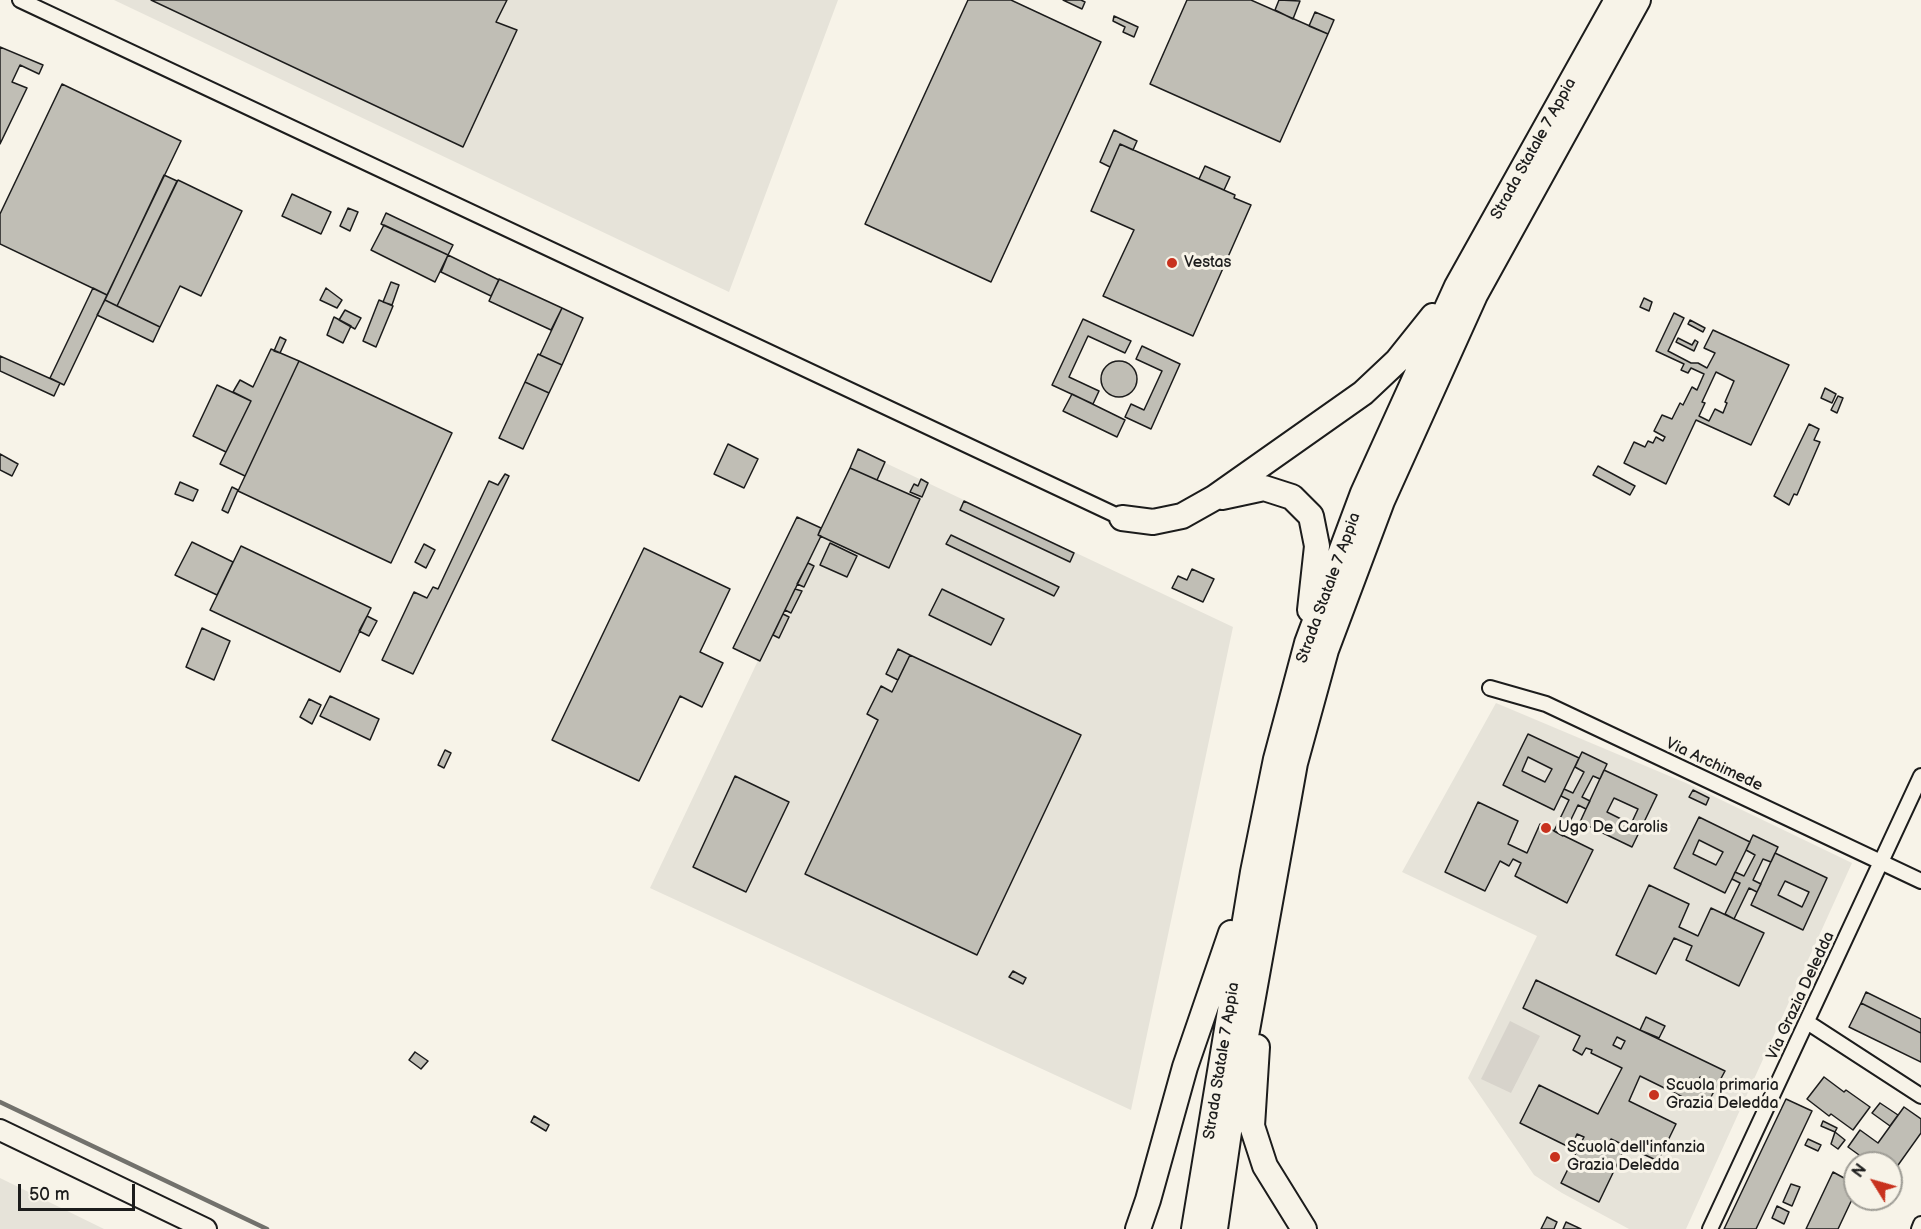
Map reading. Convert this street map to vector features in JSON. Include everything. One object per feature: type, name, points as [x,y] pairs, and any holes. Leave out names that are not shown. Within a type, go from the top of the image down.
[{"type":"highway","name":"Strada Statale 7 Appia","points":[[1194,1229],[1253,872],[1276,759],[1307,643],[1363,493],[1457,286],[1617,0]]},
{"type":"highway","name":"Strada Statale 7 Appia","points":[[1215,1229],[1230,1125],[1295,763],[1323,661],[1382,501],[1475,295],[1638,0]]},
{"type":"highway","points":[[1122,518],[1153,522],[1182,516],[1214,498],[1363,393],[1397,362],[1457,286]]},
{"type":"highway","points":[[1214,498],[1264,488],[1292,497],[1311,516],[1317,546],[1307,643]]},
{"type":"highway","points":[[1138,1229],[1185,1067],[1253,872]]},
{"type":"highway","points":[[1266,922],[1252,1126],[1265,1166],[1304,1229]]},
{"type":"main road","points":[[0,1130],[206,1229]]},
{"type":"street","points":[[20,0],[1122,518]]},
{"type":"street","name":"Via Archimede","points":[[1490,688],[1546,704],[1921,882]]},
{"type":"street","name":"Via Grazia Deledda","points":[[1710,1229],[1921,776]]},
{"type":"street","points":[[1808,1022],[1921,1096]]},
{"type":"street","points":[[1919,1229],[1921,1224]]},
{"type":"shaded area","points":[[114,0],[838,0],[729,292]]},
{"type":"shaded area","points":[[858,450],[1233,627],[1131,1110],[650,888]]},
{"type":"shaded area","points":[[1496,703],[1686,783],[1852,863],[1686,1229],[1629,1229],[1562,1193],[1534,1175],[1468,1078],[1537,936],[1402,872]]},
{"type":"shaded area","points":[[1510,1021],[1540,1036],[1511,1093],[1481,1079]]},
{"type":"shaded area","points":[[0,1178],[104,1229],[0,1229]]},
{"type":"building","points":[[151,0],[507,0],[496,22],[517,30],[463,147]]},
{"type":"building","points":[[968,0],[1011,0],[1101,42],[991,282],[865,224]]},
{"type":"building","points":[[1063,0],[1081,0],[1085,2],[1082,9]]},
{"type":"building","points":[[1187,0],[1251,0],[1328,34],[1280,142],[1150,84]]},
{"type":"building","points":[[1279,0],[1300,1],[1293,19],[1275,10]]},
{"type":"building","points":[[1315,12],[1334,20],[1328,34],[1309,26]]},
{"type":"building","points":[[1114,16],[1138,27],[1134,37],[1123,32],[1125,27],[1113,21]]},
{"type":"building","points":[[0,47],[43,65],[39,74],[20,65],[12,82],[27,88],[0,144]]},
{"type":"building","points":[[62,84],[181,141],[107,295],[0,244],[0,214]]},
{"type":"building","points":[[1114,130],[1137,141],[1133,150],[1120,144],[1110,167],[1100,162]]},
{"type":"building","name":"Vestas","points":[[1120,144],[1235,195],[1234,198],[1251,205],[1193,336],[1103,296],[1134,230],[1091,211]]},
{"type":"building","points":[[1205,166],[1230,177],[1224,190],[1199,179]]},
{"type":"building","points":[[164,175],[177,181],[117,306],[105,300]]},
{"type":"building","points":[[178,180],[242,211],[201,296],[180,286],[160,327],[117,306]]},
{"type":"building","points":[[292,194],[331,212],[321,234],[282,216]]},
{"type":"building","points":[[348,208],[358,212],[350,231],[340,226]]},
{"type":"building","points":[[386,213],[453,245],[448,255],[381,224]]},
{"type":"building","points":[[384,225],[448,255],[435,282],[371,250]]},
{"type":"building","points":[[448,255],[499,280],[491,296],[441,272]]},
{"type":"building","points":[[499,279],[562,308],[551,330],[489,301]]},
{"type":"building","points":[[391,282],[399,285],[392,305],[383,302]]},
{"type":"building","points":[[93,288],[107,295],[64,385],[50,378]]},
{"type":"building","points":[[326,288],[342,300],[337,308],[320,300]]},
{"type":"building","points":[[1644,298],[1652,302],[1649,311],[1640,307]]},
{"type":"building","points":[[105,300],[160,327],[153,342],[97,315]]},
{"type":"building","points":[[379,300],[393,306],[376,347],[363,341]]},
{"type":"building","points":[[562,308],[583,318],[562,365],[540,355]]},
{"type":"building","points":[[345,310],[361,318],[355,329],[339,320]]},
{"type":"building","points":[[1674,313],[1684,318],[1668,351],[1691,363],[1698,363],[1707,368],[1715,353],[1704,348],[1713,330],[1789,365],[1751,445],[1696,420],[1666,484],[1624,463],[1634,442],[1645,447],[1648,441],[1653,443],[1656,437],[1663,441],[1665,437],[1654,431],[1662,415],[1672,419],[1680,403],[1683,405],[1692,387],[1697,390],[1704,374],[1691,368],[1688,373],[1681,370],[1684,364],[1656,351]],"holes":[[[1716,372],[1734,381],[1723,413],[1715,409],[1709,421],[1699,416],[1705,403],[1702,402]]]},
{"type":"building","points":[[334,317],[351,326],[343,343],[327,335]]},
{"type":"building","points":[[1083,319],[1131,341],[1125,353],[1088,336],[1069,377],[1099,391],[1093,404],[1052,385]]},
{"type":"building","points":[[1690,320],[1705,328],[1703,332],[1688,324]]},
{"type":"building","points":[[280,337],[286,340],[280,353],[274,351]]},
{"type":"building","points":[[1678,338],[1692,345],[1695,340],[1698,342],[1694,351],[1676,342]]},
{"type":"building","points":[[1142,346],[1180,364],[1151,429],[1125,417],[1131,404],[1144,410],[1162,371],[1136,359]]},
{"type":"building","points":[[271,349],[299,361],[245,476],[220,464],[251,401],[233,392],[240,380],[253,387]]},
{"type":"building","points":[[538,354],[562,365],[549,393],[525,382]]},
{"type":"building","points":[[0,356],[60,383],[54,396],[0,371]]},
{"type":"building","points":[[299,361],[452,433],[391,563],[238,491]]},
{"type":"building","points":[[1119,361],[1132,366],[1137,379],[1132,392],[1119,397],[1106,392],[1101,379],[1106,366]]},
{"type":"building","points":[[525,382],[549,393],[523,449],[499,438]]},
{"type":"building","points":[[217,385],[251,401],[226,452],[193,436]]},
{"type":"building","points":[[1825,388],[1836,394],[1832,403],[1821,398]]},
{"type":"building","points":[[1072,394],[1125,420],[1117,437],[1063,411]]},
{"type":"building","points":[[1838,396],[1843,398],[1837,413],[1831,410]]},
{"type":"building","points":[[1809,424],[1819,429],[1814,440],[1820,442],[1797,495],[1794,494],[1789,505],[1774,496]]},
{"type":"building","points":[[728,444],[758,459],[744,488],[714,474]]},
{"type":"building","points":[[858,449],[885,462],[877,480],[850,468]]},
{"type":"building","points":[[0,454],[18,464],[12,476],[0,470]]},
{"type":"building","points":[[1598,466],[1635,486],[1630,495],[1593,475]]},
{"type":"building","points":[[850,468],[920,499],[889,568],[818,535]]},
{"type":"building","points":[[505,474],[509,476],[413,674],[382,660],[414,592],[427,598],[433,587],[438,589],[489,481],[498,485]]},
{"type":"building","points":[[921,479],[928,483],[922,497],[910,492],[914,484],[918,486]]},
{"type":"building","points":[[180,482],[198,490],[193,501],[175,494]]},
{"type":"building","points":[[232,487],[238,490],[228,513],[222,510]]},
{"type":"building","points":[[964,501],[1074,553],[1070,562],[960,510]]},
{"type":"building","points":[[797,517],[821,528],[818,535],[821,536],[760,661],[733,648]]},
{"type":"building","points":[[951,535],[1059,587],[1054,596],[946,544]]},
{"type":"building","points":[[192,542],[233,562],[217,595],[175,575]]},
{"type":"building","points":[[830,543],[857,556],[847,577],[820,565]]},
{"type":"building","points":[[424,544],[435,550],[426,568],[415,562]]},
{"type":"building","points":[[241,546],[371,608],[340,672],[210,610]]},
{"type":"building","points":[[644,548],[730,589],[700,652],[723,663],[702,707],[680,696],[639,781],[552,740]]},
{"type":"building","points":[[808,563],[814,566],[804,587],[797,584]]},
{"type":"building","points":[[1192,569],[1214,579],[1203,602],[1172,588],[1178,576],[1187,580]]},
{"type":"building","points":[[795,589],[802,591],[791,613],[785,610]]},
{"type":"building","points":[[942,589],[1004,619],[991,645],[929,615]]},
{"type":"building","points":[[783,614],[789,617],[779,638],[773,635]]},
{"type":"building","points":[[367,616],[377,621],[369,636],[359,631]]},
{"type":"building","points":[[202,628],[230,641],[214,680],[186,667]]},
{"type":"building","points":[[898,649],[910,655],[898,680],[886,674]]},
{"type":"building","points":[[910,655],[1081,735],[977,955],[805,874],[878,720],[867,714],[881,686],[892,692]]},
{"type":"building","points":[[330,696],[379,719],[370,740],[320,716]]},
{"type":"building","points":[[309,699],[321,705],[312,724],[300,717]]},
{"type":"building","points":[[1528,734],[1579,758],[1554,810],[1503,785]],"holes":[[[1528,757],[1552,769],[1545,782],[1522,771]]]},
{"type":"building","points":[[445,750],[451,753],[444,768],[438,765]]},
{"type":"building","points":[[1582,752],[1607,764],[1600,779],[1593,776],[1582,797],[1590,801],[1586,809],[1578,805],[1563,836],[1554,831],[1569,800],[1561,796],[1564,789],[1573,793],[1584,772],[1575,767]]},
{"type":"building","points":[[1604,770],[1657,795],[1632,847],[1580,822]],"holes":[[[1614,798],[1638,809],[1631,824],[1607,812]]]},
{"type":"building","points":[[735,776],[789,802],[746,892],[693,867]]},
{"type":"building","points":[[1693,790],[1709,798],[1706,805],[1689,797]]},
{"type":"building","points":[[1478,802],[1518,821],[1508,844],[1527,853],[1540,824],[1593,850],[1567,903],[1515,876],[1521,863],[1513,859],[1509,866],[1500,861],[1485,891],[1445,872]]},
{"type":"building","points":[[1699,817],[1750,842],[1725,893],[1674,868]],"holes":[[[1699,840],[1723,852],[1716,865],[1693,854]]]},
{"type":"building","points":[[1753,835],[1778,847],[1771,862],[1763,859],[1753,880],[1761,884],[1757,892],[1749,888],[1734,919],[1725,914],[1740,883],[1732,879],[1735,872],[1744,876],[1755,855],[1746,850]]},
{"type":"building","points":[[1775,853],[1827,878],[1803,930],[1751,905]],"holes":[[[1785,881],[1809,892],[1802,907],[1778,895]]]},
{"type":"building","points":[[1649,885],[1689,904],[1679,927],[1698,936],[1711,908],[1764,933],[1739,986],[1686,960],[1692,946],[1674,938],[1656,974],[1616,955]]},
{"type":"building","points":[[1013,971],[1026,978],[1023,984],[1009,977]]},
{"type":"building","points":[[1536,980],[1725,1071],[1705,1108],[1640,1076],[1629,1101],[1676,1124],[1658,1161],[1611,1139],[1609,1144],[1623,1152],[1599,1202],[1561,1183],[1584,1137],[1577,1134],[1571,1148],[1520,1123],[1539,1085],[1598,1114],[1622,1068],[1591,1053],[1592,1050],[1586,1048],[1582,1055],[1573,1050],[1580,1036],[1523,1008]],"holes":[[[1617,1037],[1625,1041],[1621,1049],[1613,1045]],[[1700,1077],[1709,1081],[1704,1089],[1697,1085]]]},
{"type":"building","points":[[1866,992],[1921,1019],[1921,1033],[1861,1003]]},
{"type":"building","points":[[1861,1003],[1921,1033],[1921,1062],[1849,1027]]},
{"type":"building","points":[[1646,1017],[1665,1026],[1659,1038],[1640,1030]]},
{"type":"building","points":[[415,1052],[428,1061],[421,1069],[409,1060]]},
{"type":"building","points":[[1824,1077],[1870,1107],[1853,1130],[1831,1114],[1829,1116],[1807,1099]]},
{"type":"building","points":[[1786,1099],[1812,1111],[1756,1229],[1724,1229]]},
{"type":"building","points":[[1880,1103],[1898,1115],[1890,1126],[1872,1113]]},
{"type":"building","points":[[1904,1107],[1921,1119],[1921,1133],[1903,1158],[1903,1151],[1854,1151],[1848,1147],[1860,1130],[1878,1143]]},
{"type":"building","points":[[534,1116],[549,1125],[546,1131],[531,1122]]},
{"type":"building","points":[[1823,1121],[1837,1128],[1835,1132],[1821,1126]]},
{"type":"building","points":[[1835,1132],[1845,1140],[1838,1149],[1831,1144]]},
{"type":"building","points":[[1808,1139],[1821,1145],[1818,1151],[1805,1145]]},
{"type":"building","points":[[1833,1172],[1843,1177],[1843,1211],[1846,1211],[1838,1229],[1806,1229]]},
{"type":"building","points":[[1791,1184],[1800,1187],[1792,1206],[1783,1202]]},
{"type":"building","points":[[1777,1206],[1789,1212],[1784,1224],[1772,1218]]},
{"type":"building","points":[[1547,1217],[1557,1222],[1554,1229],[1541,1229]]},
{"type":"building","points":[[1566,1222],[1581,1229],[1563,1229]]},
{"type":"waterway","points":[[0,1102],[267,1229]]},
{"type":"place","name":"Vestas","points":[[1172,263]]},
{"type":"place","name":"Ugo De Carolis","points":[[1546,828]]},
{"type":"place","name":"Scuola primaria Grazia Deledda","points":[[1654,1095]]},
{"type":"place","name":"Scuola dell'infanzia Grazia Deledda","points":[[1555,1157]]}]
